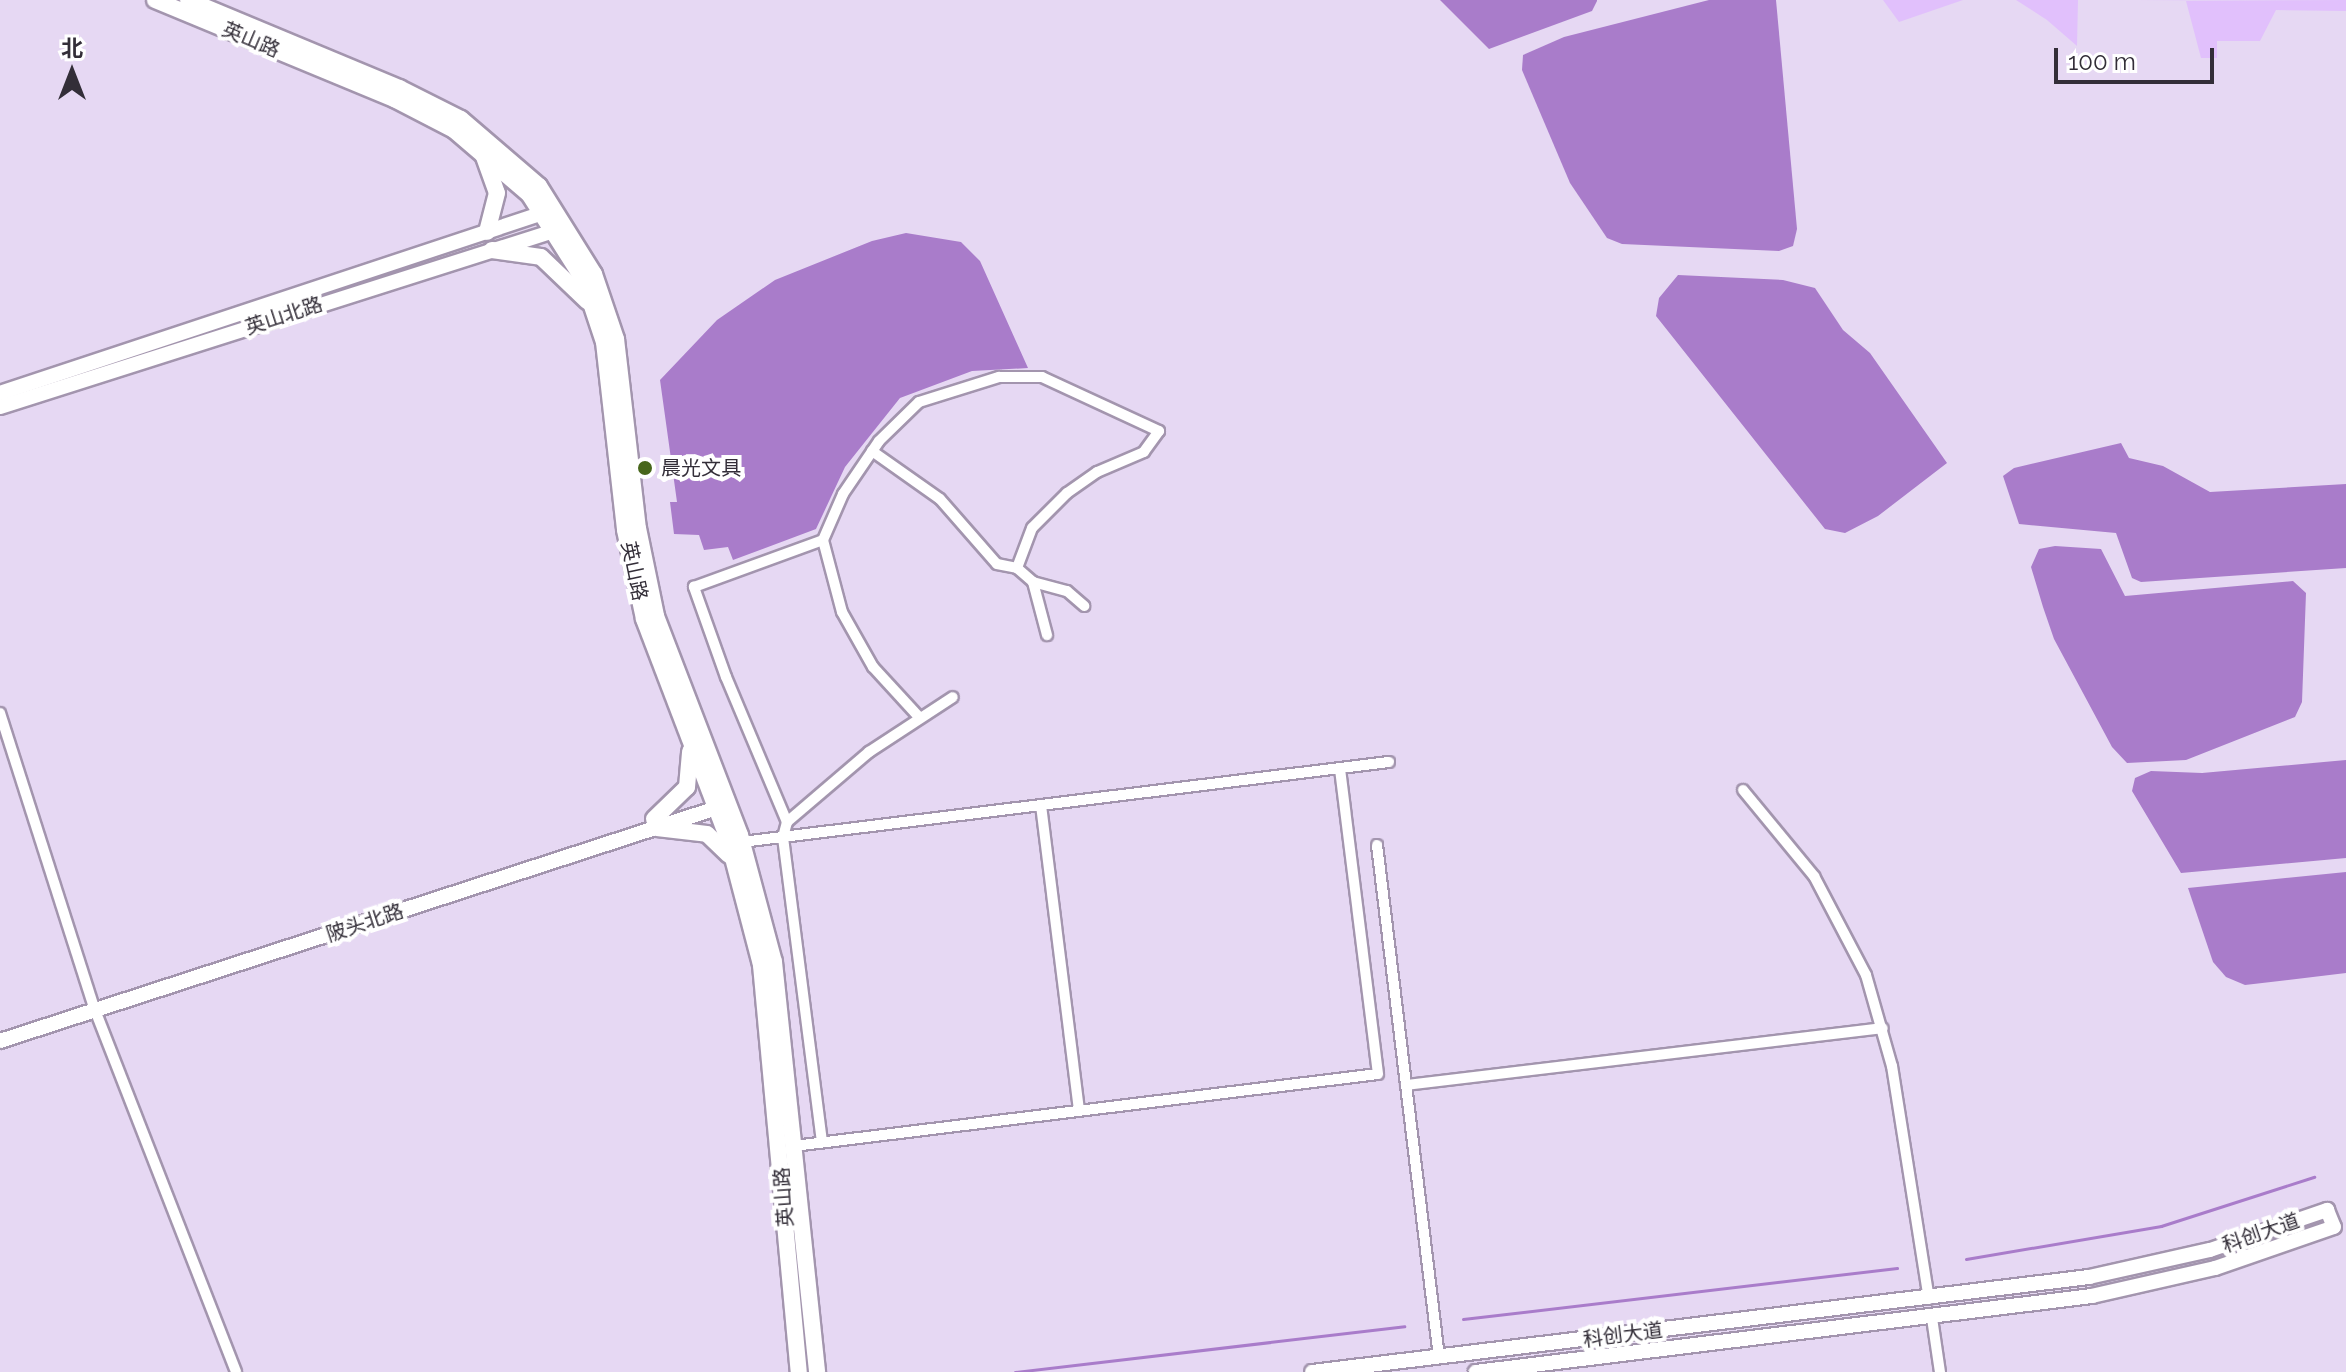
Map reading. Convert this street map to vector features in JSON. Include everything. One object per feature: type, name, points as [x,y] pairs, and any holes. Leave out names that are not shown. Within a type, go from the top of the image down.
[{"type":"main road","name":"英山路","points":[[155,0],[425,113],[481,149],[550,211]]},
{"type":"main road","name":"英山路","points":[[188,0],[431,102],[489,139],[550,211],[594,274],[616,339],[638,528],[656,616],[721,802],[769,1018],[796,1372]]},
{"type":"main road","points":[[481,149],[497,193],[487,232]]},
{"type":"main road","name":"英山北路","points":[[0,393],[550,211]]},
{"type":"main road","name":"英山路","points":[[562,228],[595,310],[609,375],[636,587],[687,734],[742,842],[774,962],[818,1367]]},
{"type":"main road","name":"英山北路","points":[[0,407],[562,228]]},
{"type":"main road","points":[[492,250],[541,257],[595,310]]},
{"type":"main road","points":[[687,734],[687,787],[655,823],[707,834],[726,850],[738,870]]},
{"type":"main road","name":"陂头北路","points":[[0,1041],[93,1006],[721,802]]},
{"type":"main road","name":"陂头北路","points":[[0,1031],[93,1006]]},
{"type":"main road","name":"科创大道","points":[[1312,1372],[1929,1299],[2130,1270],[2223,1246],[2327,1210],[2334,1227],[2174,1279],[1932,1318],[1476,1372]]},
{"type":"street","points":[[919,717],[873,667],[842,612],[823,540],[843,494],[872,451],[919,402],[999,377],[1042,377],[1159,431],[1144,452],[1067,493],[1032,528],[1017,568]]},
{"type":"street","points":[[872,451],[940,499],[997,564],[1017,568],[1033,582],[1067,591],[1084,606]]},
{"type":"street","points":[[822,1142],[783,837],[787,822],[694,587],[823,540]]},
{"type":"street","points":[[1033,582],[1047,635]]},
{"type":"street","points":[[787,822],[919,717],[953,697]]},
{"type":"street","points":[[0,713],[93,1006],[236,1372]]},
{"type":"street","points":[[742,842],[1389,762]]},
{"type":"street","points":[[794,1146],[1378,1074],[1340,768]]},
{"type":"street","points":[[1743,790],[1798,853],[1829,900],[1855,949],[1883,1028],[1929,1299]]},
{"type":"street","points":[[1041,805],[1079,1111]]},
{"type":"street","points":[[1377,845],[1439,1357]]},
{"type":"street","points":[[1406,1085],[1883,1028]]},
{"type":"street","points":[[1932,1318],[1940,1372]]},
{"type":"shaded area","points":[[1440,0],[1597,1],[1592,11],[1489,49]]},
{"type":"shaded area","points":[[1709,0],[1776,0],[1797,229],[1793,246],[1779,251],[1622,244],[1607,238],[1570,183],[1522,70],[1523,55],[1564,37]]},
{"type":"shaded area","points":[[1883,0],[1963,0],[1899,22]]},
{"type":"shaded area","points":[[2016,0],[2078,0],[2077,46],[2047,20]]},
{"type":"shaded area","points":[[2346,0],[2346,11],[2276,10],[2260,41],[2217,41],[2217,58],[2201,58],[2186,1],[2135,1]]},
{"type":"shaded area","points":[[906,233],[961,242],[980,261],[1028,368],[972,371],[900,398],[845,467],[816,529],[733,560],[728,547],[704,550],[699,535],[674,534],[670,502],[677,502],[660,380],[717,320],[775,280],[872,241]]},
{"type":"shaded area","points":[[1678,275],[1783,280],[1815,288],[1843,330],[1870,353],[1947,463],[1878,516],[1845,533],[1825,529],[1656,316],[1659,298]]},
{"type":"shaded area","points":[[2121,443],[2129,458],[2163,466],[2210,492],[2346,484],[2346,568],[2141,582],[2132,578],[2116,533],[2019,524],[2003,476],[2014,468]]},
{"type":"shaded area","points":[[2055,546],[2101,549],[2125,596],[2293,581],[2306,593],[2302,702],[2295,717],[2186,760],[2127,763],[2112,747],[2054,639],[2043,607],[2031,567],[2039,549]]},
{"type":"shaded area","points":[[2346,760],[2346,858],[2181,873],[2132,791],[2135,778],[2151,771],[2202,773]]},
{"type":"shaded area","points":[[2346,872],[2346,973],[2245,985],[2226,977],[2213,962],[2188,888]]},
{"type":"waterway","points":[[1966,1259],[2161,1226],[2314,1177]]},
{"type":"waterway","points":[[1463,1319],[1897,1268]]},
{"type":"waterway","points":[[1015,1372],[1404,1326]]},
{"type":"place","name":"晨光文具","points":[[645,468]]}]
